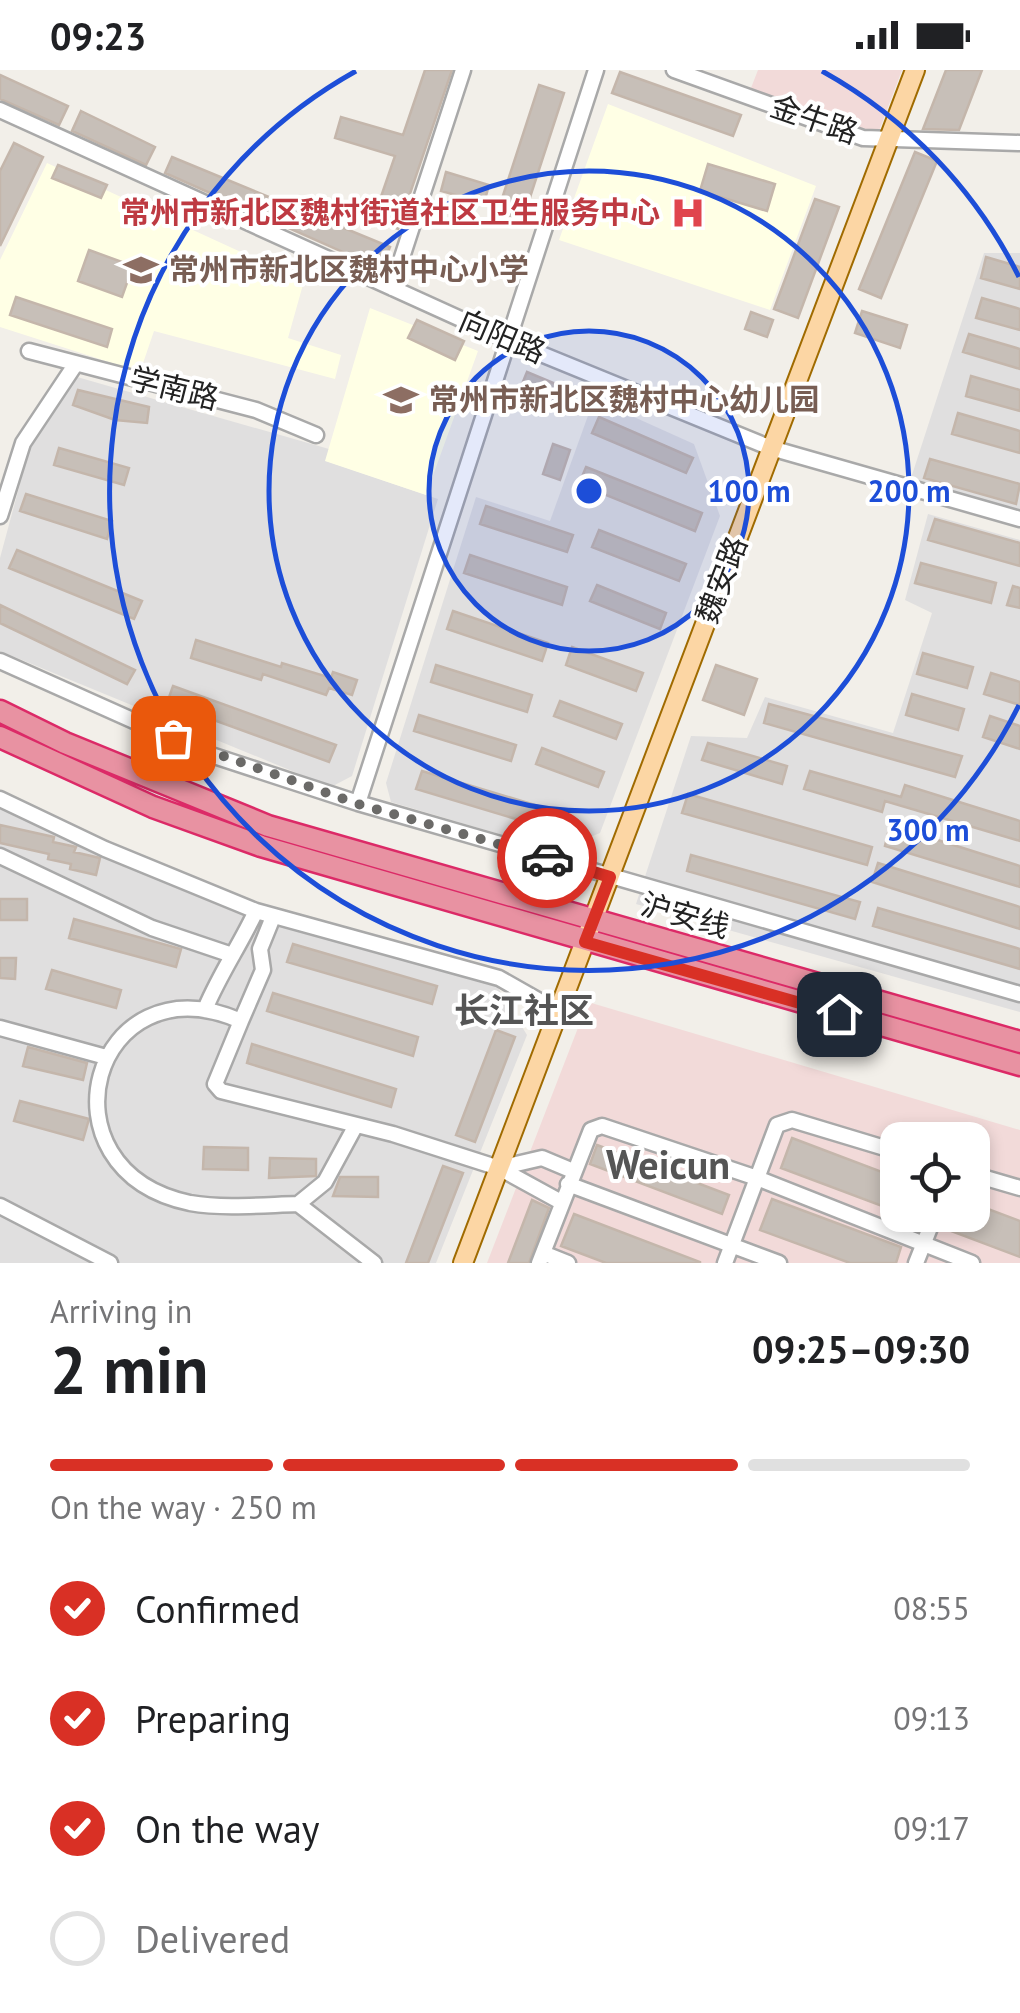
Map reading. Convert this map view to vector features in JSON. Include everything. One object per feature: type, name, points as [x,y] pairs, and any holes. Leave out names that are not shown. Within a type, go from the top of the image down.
[{"type":"highway","name":"沪安线","points":[[0,711],[65,743],[268,826],[1020,1042]]},
{"type":"highway","name":"沪安线","points":[[0,737],[153,807],[262,846],[1020,1064]]},
{"type":"main road","name":"魏安路","points":[[463,1263],[915,70]]},
{"type":"street","points":[[392,288],[463,70]]},
{"type":"street","points":[[358,804],[596,70]]},
{"type":"street","name":"金牛路","points":[[674,70],[863,138],[1020,144]]},
{"type":"street","name":"向阳路","points":[[0,110],[507,340],[771,448],[1020,519]]},
{"type":"street","name":"学南路","points":[[29,351],[256,410],[316,435]]},
{"type":"street","points":[[0,516],[24,443],[74,365]]},
{"type":"street","points":[[0,661],[208,754],[358,804],[1020,994]]},
{"type":"street","points":[[0,800],[104,849],[256,911],[499,978],[559,1012]]},
{"type":"street","points":[[0,856],[152,928],[261,954]]},
{"type":"street","points":[[206,1007],[256,911]]},
{"type":"street","points":[[274,916],[261,954],[263,970],[216,1084],[221,1091],[356,1125],[500,1168],[561,1202]]},
{"type":"street","points":[[241,1021],[206,1007],[174,1008],[137,1024],[106,1057],[96,1078],[98,1118],[113,1159],[148,1188],[191,1203],[298,1204],[374,1263]]},
{"type":"street","points":[[0,1028],[106,1057]]},
{"type":"street","points":[[725,1263],[777,1125],[792,1120],[880,1147]]},
{"type":"street","points":[[298,1204],[324,1182],[356,1125]]},
{"type":"street","points":[[568,1263],[541,1258],[590,1130],[602,1126],[757,1178],[972,1263]]},
{"type":"street","points":[[500,1168],[542,1158],[570,1177],[779,1263]]},
{"type":"street","points":[[990,1179],[1020,1188]]},
{"type":"street","points":[[0,1206],[110,1263]]},
{"type":"street","points":[[916,1263],[928,1232]]},
{"type":"shaded area","points":[[758,70],[902,70],[877,136],[751,88]]},
{"type":"shaded area","name":"常州市新北区魏村街道社区卫生服务中心","points":[[608,104],[816,186],[770,310],[559,240]]},
{"type":"shaded area","name":"常州市新北区魏村中心小学","points":[[47,163],[304,281],[288,338],[341,355],[335,379],[154,331],[140,372],[0,327],[0,260]]},
{"type":"shaded area","points":[[984,253],[1020,253],[1020,510],[911,478]]},
{"type":"shaded area","name":"常州市新北区魏村中心幼儿园","points":[[370,308],[478,351],[426,495],[325,461]]},
{"type":"shaded area","points":[[77,377],[329,449],[326,461],[438,499],[352,776],[331,787],[0,651],[0,558],[34,432]]},
{"type":"shaded area","points":[[594,399],[694,444],[720,516],[600,833],[556,851],[391,802],[386,783],[476,497],[550,521]]},
{"type":"shaded area","points":[[928,514],[1020,540],[1020,1012],[636,904],[691,736],[747,738],[765,697],[893,733],[932,613],[905,600]]},
{"type":"shaded area","points":[[0,806],[238,913],[495,983],[527,1035],[436,1263],[0,1263]]},
{"type":"shaded area","points":[[588,1002],[1020,1130],[1020,1263],[487,1263]]},
{"type":"building","points":[[425,70],[452,70],[398,229],[373,220],[395,156],[335,138],[341,117],[403,135]]},
{"type":"building","points":[[946,70],[982,70],[959,130],[923,129]]},
{"type":"building","points":[[620,72],[741,115],[733,136],[612,93]]},
{"type":"building","points":[[0,75],[68,106],[59,125],[0,99]]},
{"type":"building","points":[[539,85],[564,93],[522,222],[497,214]]},
{"type":"building","points":[[81,111],[155,147],[146,165],[72,131]]},
{"type":"building","points":[[14,143],[43,157],[0,246],[0,171]]},
{"type":"building","points":[[915,152],[937,161],[881,298],[859,289]]},
{"type":"building","points":[[172,157],[390,247],[381,269],[165,173]]},
{"type":"building","points":[[708,164],[775,184],[767,211],[700,191]]},
{"type":"building","points":[[58,165],[107,185],[101,198],[52,178]]},
{"type":"building","points":[[446,172],[489,185],[484,203],[441,191]]},
{"type":"building","points":[[815,199],[839,207],[798,318],[774,309]]},
{"type":"building","points":[[89,250],[133,266],[122,297],[78,281]]},
{"type":"building","points":[[986,257],[1020,267],[1020,289],[981,278]]},
{"type":"building","points":[[16,297],[112,329],[107,347],[10,315]]},
{"type":"building","points":[[982,298],[1020,309],[1020,330],[976,318]]},
{"type":"building","points":[[862,311],[907,325],[900,348],[855,333]]},
{"type":"building","points":[[751,312],[773,320],[767,337],[745,329]]},
{"type":"building","points":[[417,320],[464,341],[455,360],[408,338]]},
{"type":"building","points":[[969,334],[1020,349],[1020,369],[963,352]]},
{"type":"building","points":[[527,372],[570,390],[562,411],[518,394]]},
{"type":"building","points":[[971,376],[1020,390],[1020,411],[966,396]]},
{"type":"building","points":[[78,390],[149,407],[147,423],[115,420],[73,405]]},
{"type":"building","points":[[958,413],[1020,431],[1020,453],[952,434]]},
{"type":"building","points":[[599,417],[693,458],[686,473],[592,433]]},
{"type":"building","points":[[553,444],[570,450],[560,480],[543,474]]},
{"type":"building","points":[[59,448],[129,468],[124,485],[54,465]]},
{"type":"building","points":[[930,459],[1020,484],[1016,504],[924,478]]},
{"type":"building","points":[[586,467],[702,513],[695,531],[579,484]]},
{"type":"building","points":[[26,494],[112,521],[107,539],[20,511]]},
{"type":"building","points":[[486,506],[573,535],[567,552],[480,524]]},
{"type":"building","points":[[935,519],[1020,543],[1020,566],[928,540]]},
{"type":"building","points":[[599,530],[686,564],[679,581],[592,547]]},
{"type":"building","points":[[17,550],[142,601],[134,619],[9,568]]},
{"type":"building","points":[[470,555],[567,587],[562,605],[464,573]]},
{"type":"building","points":[[921,563],[996,583],[991,603],[915,583]]},
{"type":"building","points":[[597,585],[666,613],[660,629],[590,601]]},
{"type":"building","points":[[1013,586],[1020,588],[1020,608],[1007,605]]},
{"type":"building","points":[[0,605],[135,670],[127,684],[0,623]]},
{"type":"building","points":[[453,611],[548,643],[542,661],[447,629]]},
{"type":"building","points":[[196,640],[281,667],[282,663],[331,678],[333,672],[357,680],[352,695],[329,688],[326,695],[263,674],[261,680],[191,658]]},
{"type":"building","points":[[572,647],[643,673],[636,691],[566,665]]},
{"type":"building","points":[[923,653],[973,667],[967,688],[917,674]]},
{"type":"building","points":[[436,665],[532,695],[527,712],[431,682]]},
{"type":"building","points":[[716,665],[757,679],[744,715],[703,700]]},
{"type":"building","points":[[991,673],[1020,682],[1020,705],[984,694]]},
{"type":"building","points":[[173,686],[336,745],[329,762],[167,703]]},
{"type":"building","points":[[912,694],[964,709],[958,730],[906,715]]},
{"type":"building","points":[[560,701],[622,724],[616,739],[554,716]]},
{"type":"building","points":[[769,704],[962,756],[955,777],[764,723]]},
{"type":"building","points":[[419,715],[516,745],[511,761],[414,731]]},
{"type":"building","points":[[990,716],[1020,726],[1020,749],[983,737]]},
{"type":"building","points":[[708,743],[787,766],[782,784],[702,760]]},
{"type":"building","points":[[542,748],[604,772],[598,787],[536,764]]},
{"type":"building","points":[[422,771],[565,814],[559,832],[416,789]]},
{"type":"building","points":[[810,771],[901,797],[905,785],[1020,821],[1020,841],[885,801],[882,812],[804,789]]},
{"type":"building","points":[[688,794],[872,847],[867,865],[682,813]]},
{"type":"building","points":[[0,825],[54,837],[53,842],[76,847],[74,852],[100,858],[96,875],[70,869],[71,864],[48,859],[49,854],[0,843]]},
{"type":"building","points":[[890,825],[1020,866],[1020,887],[885,846]]},
{"type":"building","points":[[691,855],[860,902],[855,919],[687,871]]},
{"type":"building","points":[[878,863],[1020,907],[1020,929],[872,882]]},
{"type":"building","points":[[0,899],[27,899],[27,920],[0,920]]},
{"type":"building","points":[[878,908],[1020,949],[1020,969],[873,926]]},
{"type":"building","points":[[74,919],[181,949],[176,967],[69,938]]},
{"type":"building","points":[[293,944],[437,986],[432,1004],[287,962]]},
{"type":"building","points":[[0,958],[16,958],[15,979],[0,978]]},
{"type":"building","points":[[52,970],[121,990],[116,1008],[46,989]]},
{"type":"building","points":[[273,993],[418,1037],[413,1056],[267,1011]]},
{"type":"building","points":[[496,1030],[515,1037],[475,1142],[456,1135]]},
{"type":"building","points":[[252,1044],[396,1089],[391,1107],[247,1063]]},
{"type":"building","points":[[28,1047],[87,1063],[83,1080],[23,1066]]},
{"type":"building","points":[[20,1101],[89,1119],[83,1140],[14,1121]]},
{"type":"building","points":[[792,1138],[880,1171],[880,1205],[781,1168]]},
{"type":"building","points":[[597,1145],[729,1195],[722,1214],[590,1164]]},
{"type":"building","points":[[204,1147],[248,1148],[248,1170],[203,1169]]},
{"type":"building","points":[[270,1158],[316,1159],[316,1176],[269,1178]]},
{"type":"building","points":[[443,1166],[463,1173],[428,1263],[406,1263]]},
{"type":"building","points":[[340,1177],[378,1177],[378,1197],[333,1196]]},
{"type":"building","points":[[772,1199],[901,1247],[896,1263],[850,1263],[760,1230]]},
{"type":"building","points":[[532,1200],[549,1208],[529,1263],[508,1263]]},
{"type":"building","points":[[990,1210],[1020,1221],[1020,1257],[954,1232],[990,1232]]},
{"type":"building","points":[[574,1214],[700,1263],[606,1263],[561,1246]]},
{"type":"way so far","points":[[173,738],[208,754],[358,804],[547,858]]},
{"type":"place","name":"常州市新北区魏村街道社区卫生服务中心","points":[[688,213]]},
{"type":"place","name":"常州市新北区魏村中心小学","points":[[141,270]]},
{"type":"place","name":"常州市新北区魏村中心幼儿园","points":[[401,400]]},
{"type":"district","name":"长江社区","points":[[524,1011]]},
{"type":"district","name":"Weicun","points":[[668,1165]]},
{"type":"route","points":[[547,858],[610,877],[585,942],[839,1014]]}]
